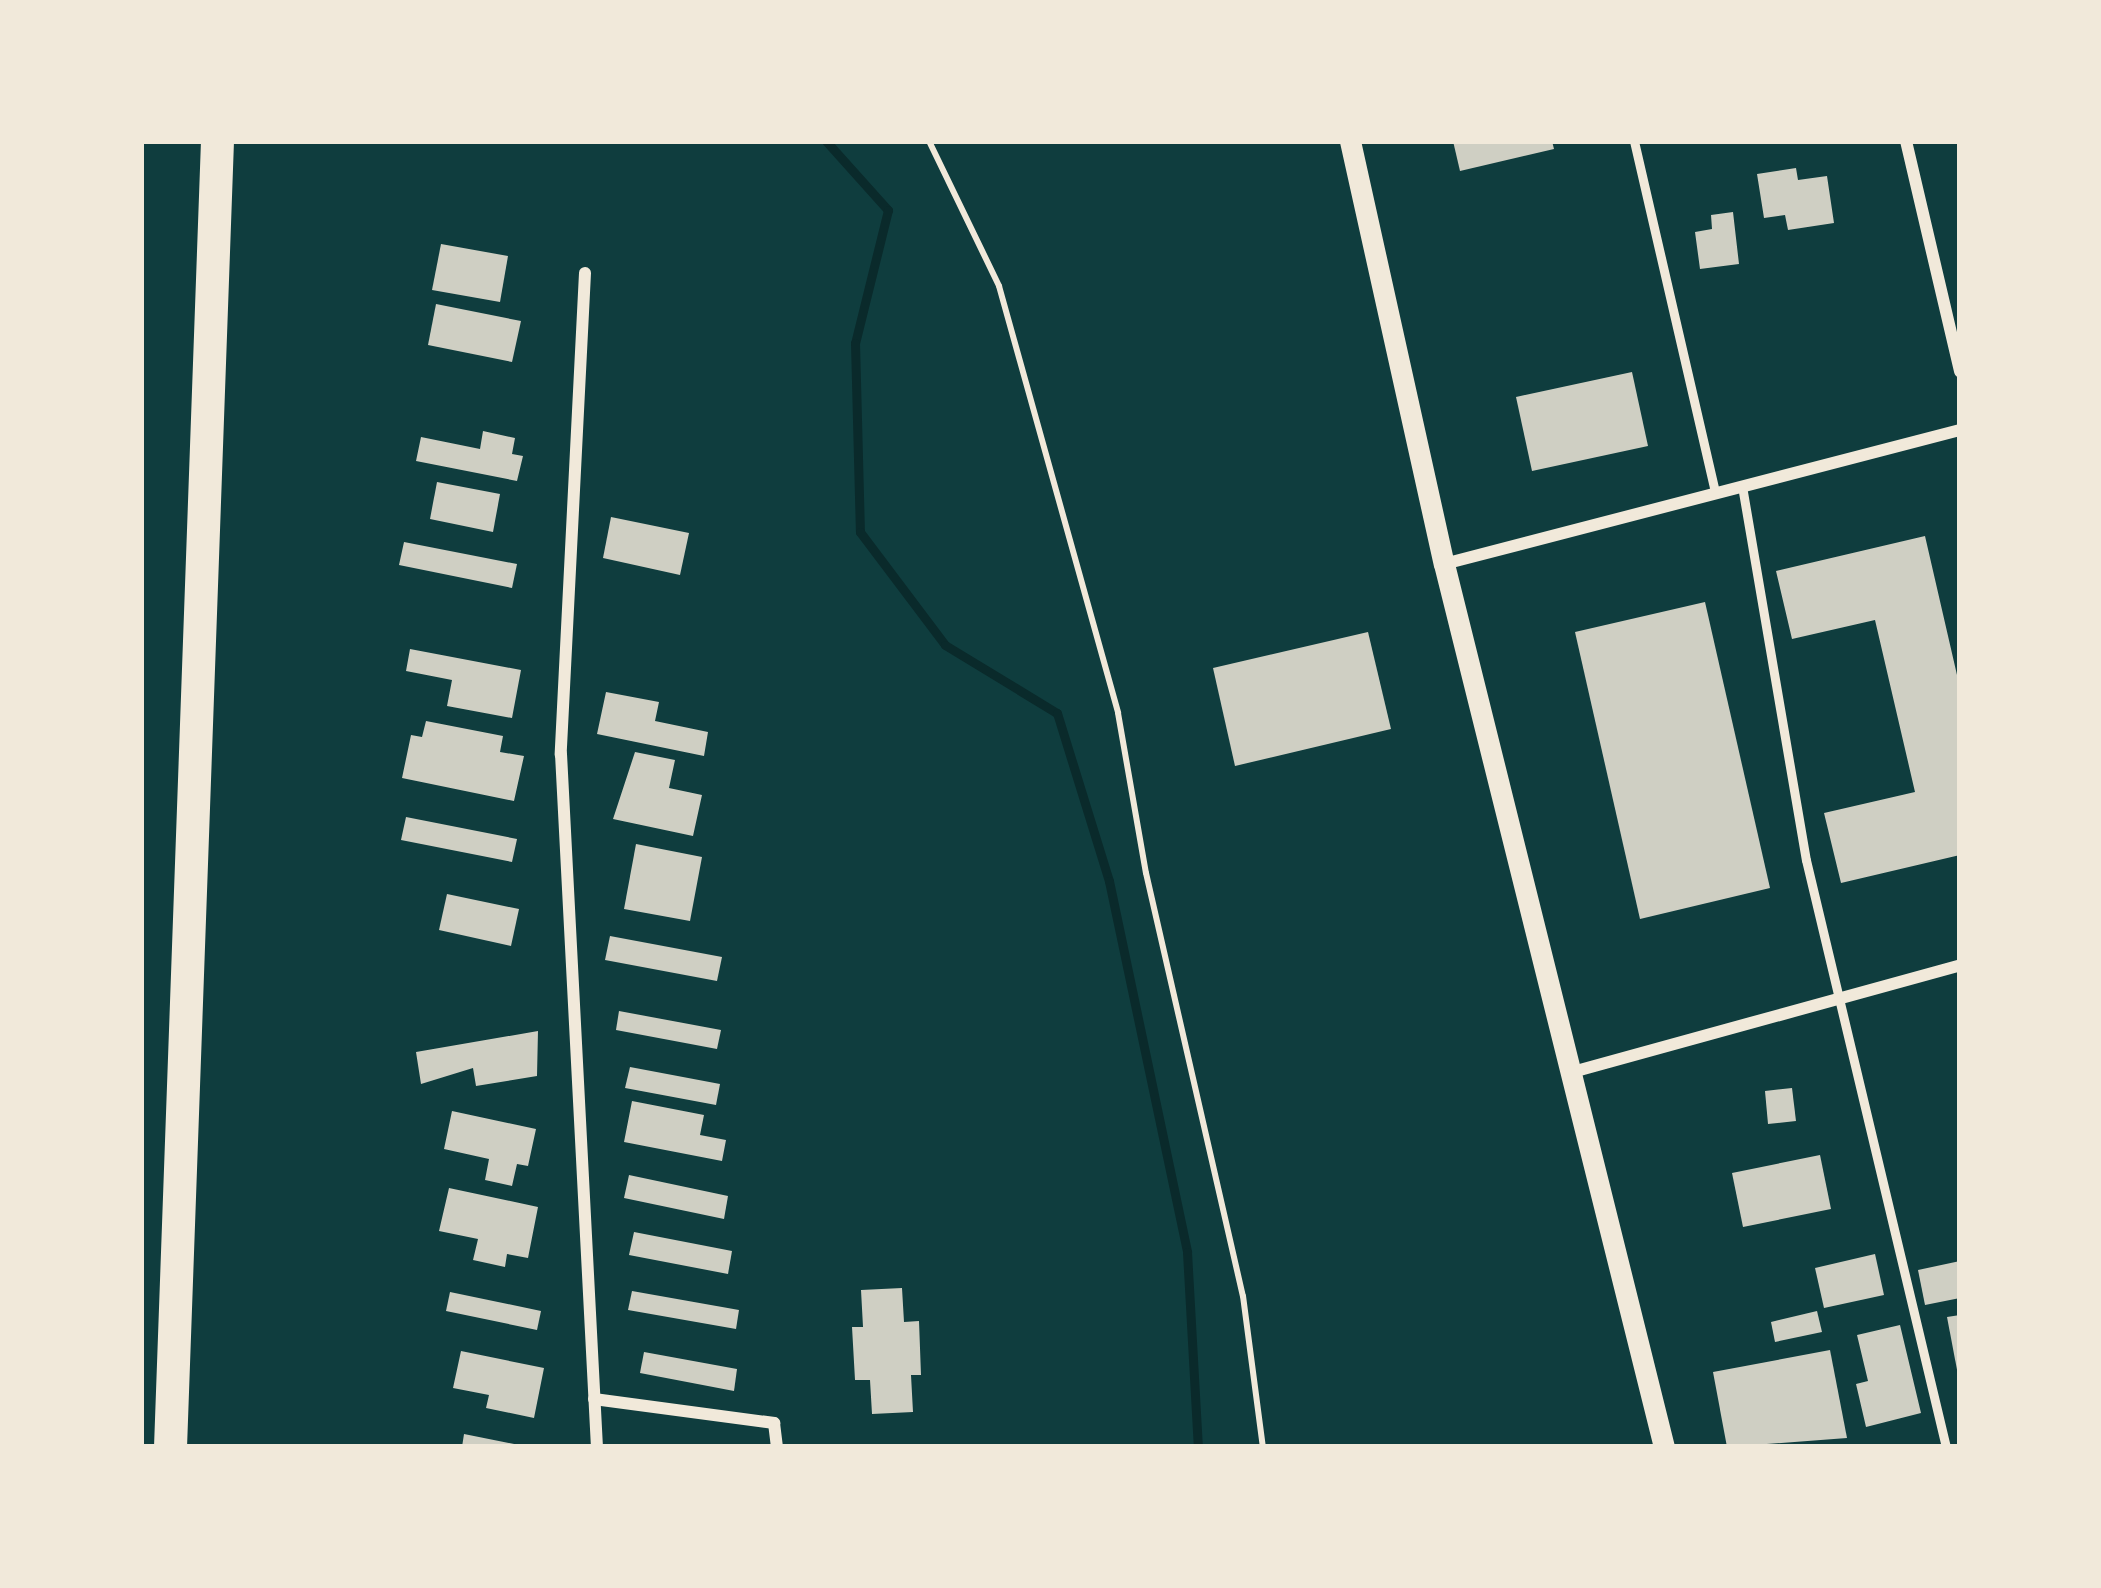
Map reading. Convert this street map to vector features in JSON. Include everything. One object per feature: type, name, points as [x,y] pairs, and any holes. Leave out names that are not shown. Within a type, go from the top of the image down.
[{"type":"highway","points":[[170,1447],[217,141]]},
{"type":"street","points":[[1350,141],[1444,564],[1664,1447]]},
{"type":"street","points":[[1906,141],[1960,372]]},
{"type":"street","points":[[585,273],[560,754],[597,1447]]},
{"type":"street","points":[[1444,564],[1960,430]]},
{"type":"street","points":[[1568,1073],[1960,965]]},
{"type":"street","points":[[593,1399],[775,1423],[777,1447]]},
{"type":"lane","points":[[1634,141],[1715,493]]},
{"type":"lane","points":[[1742,487],[1837,999],[1946,1447]]},
{"type":"path","points":[[929,141],[999,286],[1118,712],[1146,873],[1239,1273],[1264,1447]]},
{"type":"building","points":[[1453,141],[1552,141],[1554,149],[1460,171]]},
{"type":"building","points":[[1796,168],[1798,180],[1827,176],[1834,223],[1788,230],[1785,215],[1764,218],[1757,174]]},
{"type":"building","points":[[1733,212],[1739,264],[1700,269],[1695,232],[1712,229],[1711,215]]},
{"type":"building","points":[[441,244],[508,256],[500,302],[432,290]]},
{"type":"building","points":[[436,304],[521,321],[512,362],[428,345]]},
{"type":"building","points":[[1632,372],[1648,446],[1532,471],[1516,397]]},
{"type":"building","points":[[483,431],[515,438],[512,454],[523,456],[517,481],[416,461],[421,437],[480,449]]},
{"type":"building","points":[[437,482],[500,494],[493,532],[430,519]]},
{"type":"building","points":[[611,517],[689,533],[680,575],[603,558]]},
{"type":"building","points":[[1925,536],[1960,688],[1960,855],[1841,883],[1824,813],[1915,792],[1875,620],[1792,639],[1776,571]]},
{"type":"building","points":[[404,542],[517,564],[512,588],[399,565]]},
{"type":"building","points":[[1705,602],[1770,888],[1640,919],[1575,632]]},
{"type":"building","points":[[1368,632],[1391,729],[1235,766],[1213,668]]},
{"type":"building","points":[[410,649],[521,670],[512,718],[447,706],[452,680],[406,671]]},
{"type":"building","points":[[606,692],[659,702],[655,721],[708,732],[704,756],[597,734]]},
{"type":"building","points":[[426,721],[503,736],[500,752],[524,756],[514,801],[402,778],[411,735],[422,737]]},
{"type":"building","points":[[635,752],[675,760],[669,788],[702,795],[693,836],[613,819]]},
{"type":"building","points":[[406,817],[517,839],[512,862],[401,840]]},
{"type":"building","points":[[636,844],[702,857],[690,921],[624,909]]},
{"type":"building","points":[[447,894],[519,909],[511,946],[439,930]]},
{"type":"building","points":[[610,936],[722,957],[717,981],[605,960]]},
{"type":"building","points":[[619,1011],[721,1030],[717,1049],[616,1030]]},
{"type":"building","points":[[538,1031],[537,1076],[476,1086],[473,1068],[421,1084],[416,1052]]},
{"type":"building","points":[[630,1067],[720,1084],[716,1105],[625,1088]]},
{"type":"building","points":[[1792,1088],[1796,1121],[1768,1124],[1765,1091]]},
{"type":"building","points":[[632,1101],[704,1115],[700,1135],[726,1140],[722,1161],[624,1142]]},
{"type":"building","points":[[452,1111],[536,1129],[528,1166],[517,1164],[512,1186],[485,1180],[489,1159],[444,1149]]},
{"type":"building","points":[[1820,1155],[1831,1209],[1743,1227],[1732,1173]]},
{"type":"building","points":[[629,1175],[728,1196],[724,1219],[624,1198]]},
{"type":"building","points":[[449,1188],[538,1207],[528,1258],[507,1254],[505,1267],[473,1260],[478,1239],[439,1231]]},
{"type":"building","points":[[634,1232],[732,1251],[728,1274],[629,1255]]},
{"type":"building","points":[[1875,1254],[1884,1295],[1824,1308],[1815,1268]]},
{"type":"building","points":[[1960,1261],[1960,1298],[1925,1305],[1918,1270]]},
{"type":"building","points":[[902,1288],[904,1322],[919,1321],[921,1375],[911,1375],[913,1412],[872,1414],[870,1380],[855,1380],[852,1327],[863,1327],[861,1290]]},
{"type":"building","points":[[632,1291],[739,1310],[736,1329],[628,1310]]},
{"type":"building","points":[[450,1292],[541,1311],[537,1330],[446,1311]]},
{"type":"building","points":[[1817,1311],[1822,1332],[1775,1342],[1771,1322]]},
{"type":"building","points":[[1960,1315],[1960,1375],[1958,1375],[1947,1317]]},
{"type":"building","points":[[1900,1325],[1921,1413],[1866,1427],[1856,1384],[1868,1381],[1857,1335]]},
{"type":"building","points":[[1830,1350],[1847,1438],[1727,1447],[1713,1372]]},
{"type":"building","points":[[461,1351],[544,1368],[534,1418],[486,1408],[489,1395],[453,1388]]},
{"type":"building","points":[[644,1352],[737,1369],[734,1391],[640,1373]]},
{"type":"building","points":[[464,1434],[519,1445],[519,1447],[462,1447]]},
{"type":"waterway","points":[[826,141],[888,210],[855,343],[860,532],[945,645],[1057,713],[1109,881],[1187,1252],[1198,1447]]}]
